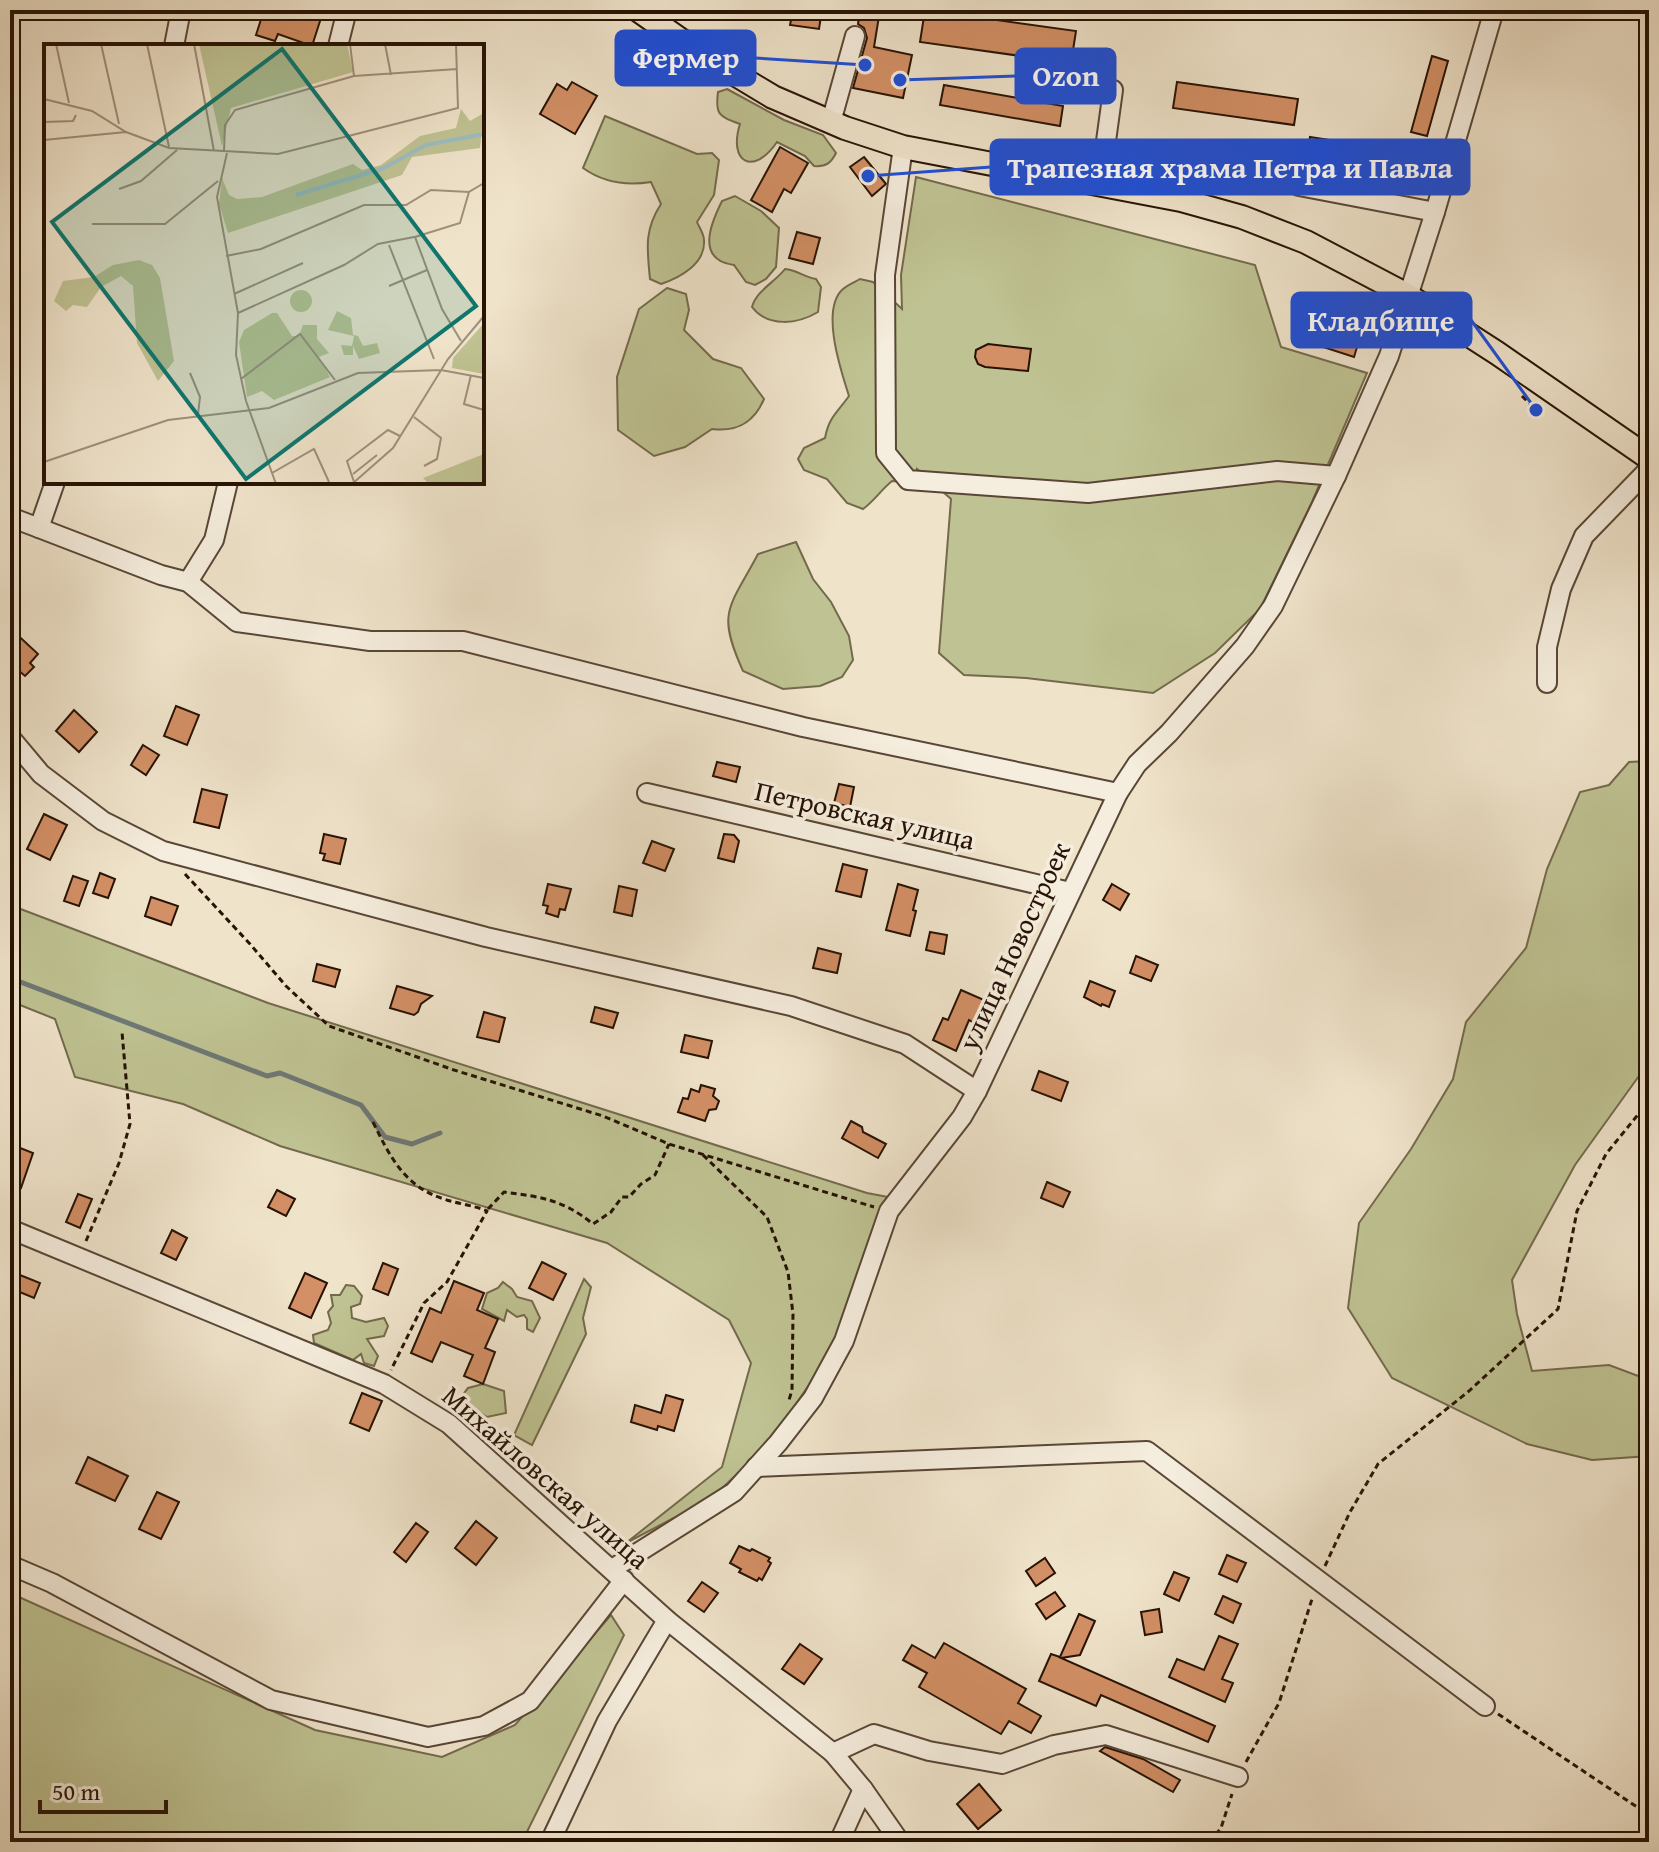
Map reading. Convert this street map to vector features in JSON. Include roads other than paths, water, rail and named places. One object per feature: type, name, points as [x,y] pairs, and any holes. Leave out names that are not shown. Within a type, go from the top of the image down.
[{"type":"main road","points":[[638,10],[695,50],[773,97],[831,122],[903,147],[1181,200],[1242,217],[1306,242],[1407,295],[1649,458]]},
{"type":"street","points":[[174,44],[181,10]]},
{"type":"street","points":[[338,44],[347,10]]},
{"type":"street","name":"улица Новостроек","points":[[10,1565],[65,1589],[271,1700],[428,1737],[484,1726],[530,1701],[618,1575],[734,1492],[813,1398],[844,1341],[889,1211],[962,1117],[977,1091],[1118,793],[1137,764],[1169,733],[1245,646],[1273,606],[1336,476],[1389,356],[1494,10]]},
{"type":"street","points":[[831,122],[855,36]]},
{"type":"street","points":[[1100,185],[1113,90]]},
{"type":"street","points":[[903,147],[885,275],[886,453],[908,480],[1088,493],[1277,471],[1336,476]]},
{"type":"street","points":[[1299,186],[1435,212]]},
{"type":"street","points":[[1547,683],[1547,647],[1557,603],[1584,536],[1649,469]]},
{"type":"street","points":[[39,528],[54,484]]},
{"type":"street","points":[[188,582],[214,540],[228,484]]},
{"type":"street","points":[[10,517],[161,575],[188,582],[237,622],[370,641],[463,641],[803,727],[1118,793]]},
{"type":"street","points":[[10,737],[41,774],[103,821],[163,851],[486,937],[791,1006],[905,1044],[977,1091]]},
{"type":"street","name":"Петровская улица","points":[[647,793],[1070,892]]},
{"type":"street","name":"Михайловская улица","points":[[10,1229],[384,1384],[449,1424],[667,1620],[833,1753],[900,1842]]},
{"type":"street","points":[[756,1467],[1147,1451],[1485,1706]]},
{"type":"street","points":[[550,1842],[607,1721],[667,1620]]},
{"type":"street","points":[[833,1753],[874,1734],[929,1751],[1002,1764],[1054,1745],[1106,1735],[1238,1777]]},
{"type":"street","points":[[839,1842],[863,1789]]},
{"type":"waterway","points":[[10,978],[267,1076],[280,1073],[361,1105],[385,1137],[412,1144],[440,1133]]},
{"type":"place","name":"Фермер","points":[[865,65]]},
{"type":"place","name":"Ozon","points":[[900,80]]},
{"type":"place","name":"Трапезная храма Петра и Павла","points":[[868,176]]},
{"type":"place","name":"Кладбище","points":[[1536,410]]}]
